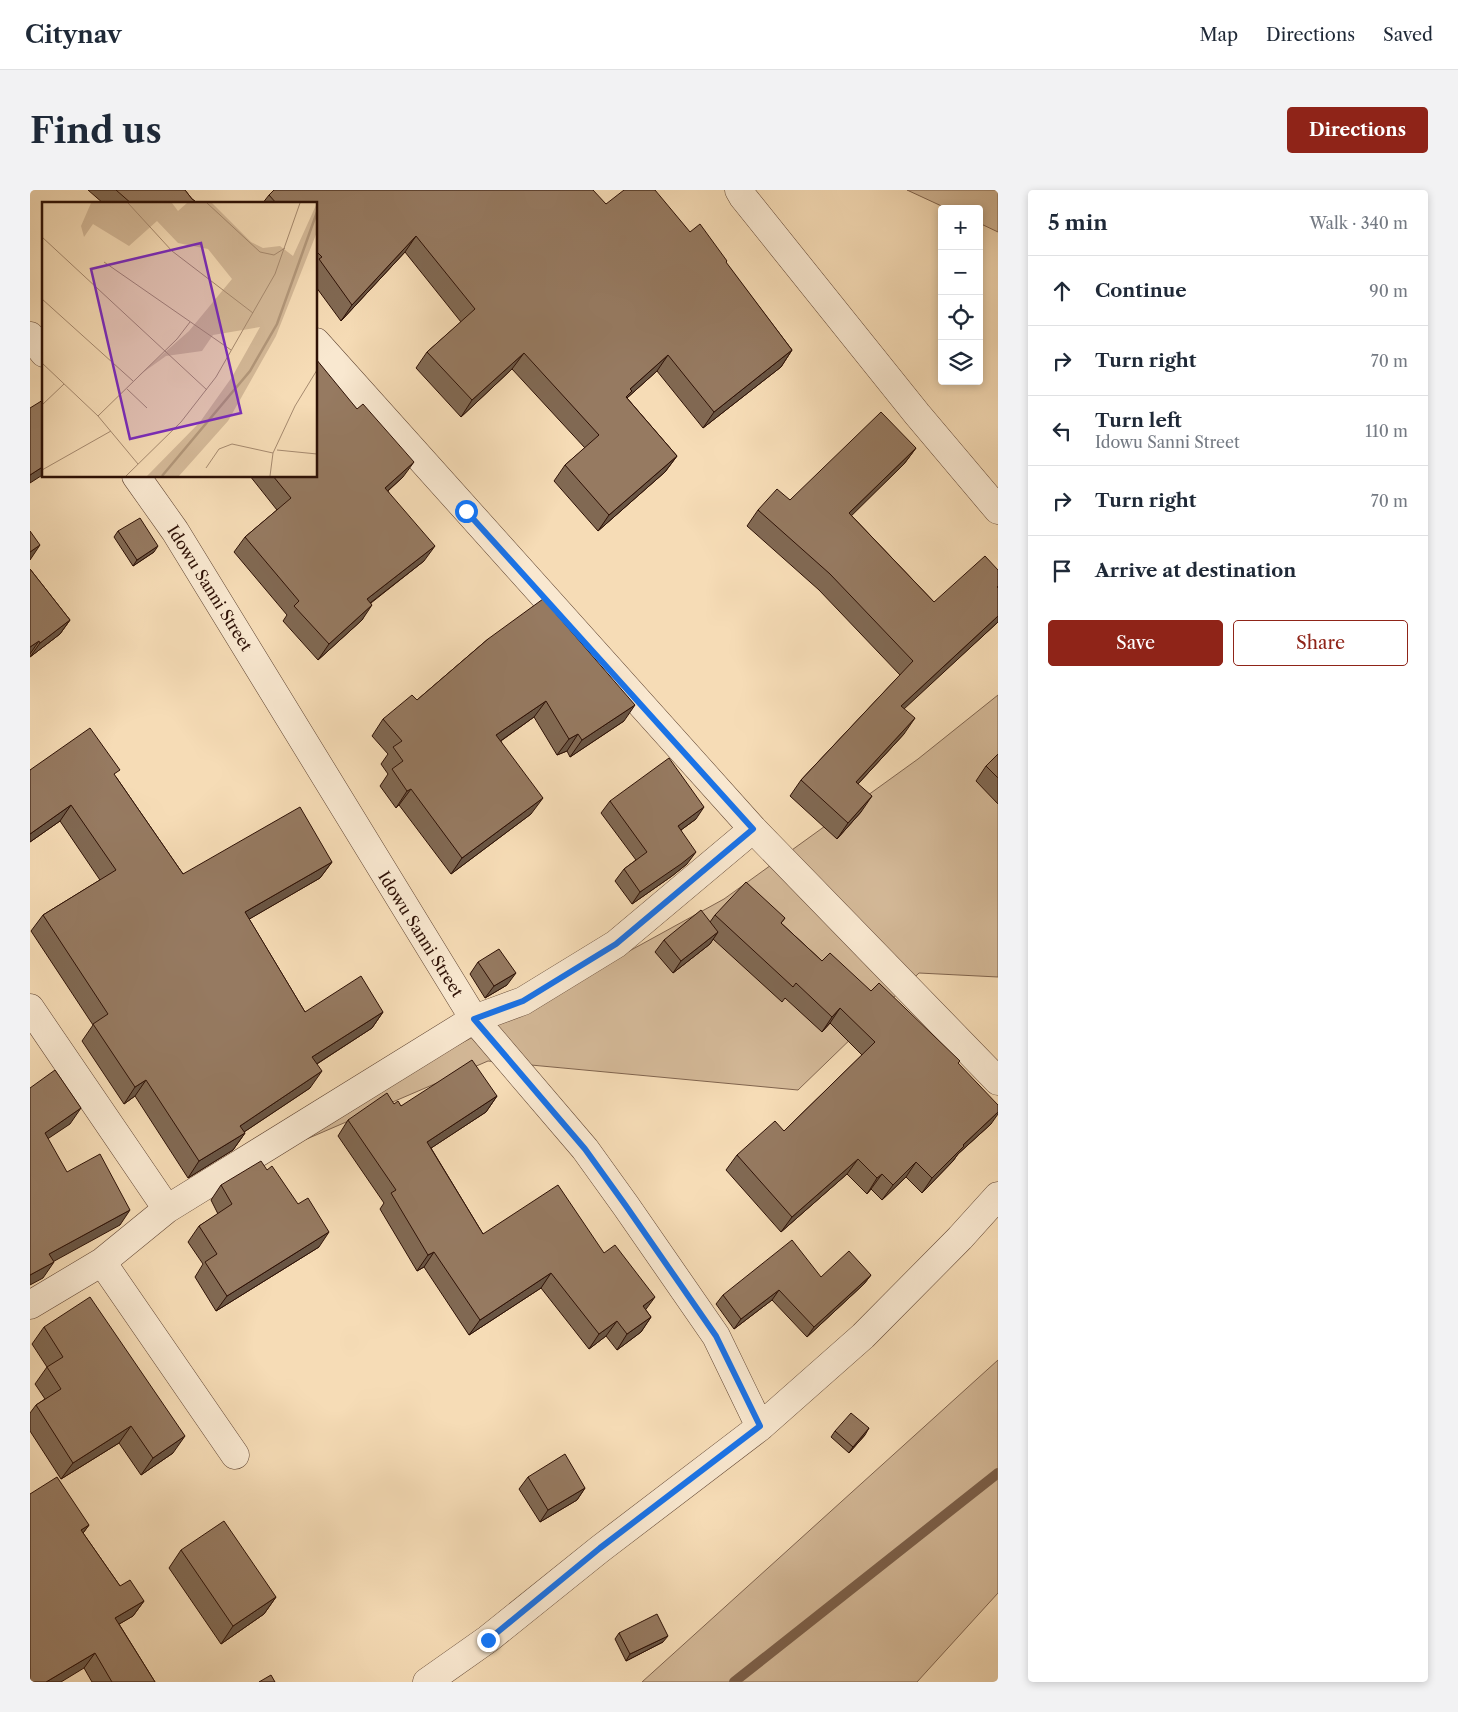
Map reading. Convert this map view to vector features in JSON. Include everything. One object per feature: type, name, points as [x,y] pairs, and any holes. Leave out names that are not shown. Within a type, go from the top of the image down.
[{"type":"street","points":[[739,190],[917,414],[998,510]]},
{"type":"street","points":[[30,336],[42,351]]},
{"type":"street","points":[[318,344],[753,829],[998,1081]]},
{"type":"street","name":"Idowu Sanni Street","points":[[137,478],[175,531],[474,1019],[585,1149],[626,1206],[716,1336],[760,1426]]},
{"type":"street","points":[[30,1305],[102,1262],[167,1209],[474,1019],[523,1001],[616,944],[753,829]]},
{"type":"street","points":[[30,1008],[167,1209]]},
{"type":"street","points":[[427,1682],[488,1640],[600,1548],[760,1426],[863,1336],[960,1238],[998,1196]]},
{"type":"street","points":[[102,1262],[234,1455]]},
{"type":"shaded area","points":[[907,190],[998,190],[998,232],[983,225],[983,205],[939,205]]},
{"type":"shaded area","points":[[998,695],[998,977],[919,973],[798,1090],[488,1061],[216,1178],[724,899],[918,759]]},
{"type":"shaded area","points":[[998,1360],[998,1593],[917,1682],[642,1682]]},
{"type":"building","points":[[116,190],[185,190],[196,202],[130,202]]},
{"type":"building","points":[[274,190],[593,190],[606,204],[624,190],[655,190],[690,232],[700,224],[792,350],[714,412],[668,355],[630,389],[632,391],[626,397],[677,456],[609,515],[565,465],[599,435],[524,353],[472,400],[427,352],[475,309],[416,236],[352,305],[319,259],[322,257],[318,253],[318,202],[275,202],[269,195]]},
{"type":"building","points":[[318,361],[357,409],[363,404],[414,462],[385,488],[435,546],[367,599],[372,605],[329,644],[294,606],[299,601],[245,537],[291,498],[275,478],[318,478]]},
{"type":"building","points":[[42,401],[42,467],[30,475],[30,408]]},
{"type":"building","points":[[881,412],[916,448],[849,513],[934,602],[985,556],[998,570],[998,616],[901,706],[915,718],[856,782],[872,796],[848,823],[801,780],[913,661],[830,574],[758,510],[777,489],[790,500]]},
{"type":"building","points":[[140,518],[158,546],[137,560],[118,531]]},
{"type":"building","points":[[30,531],[40,545],[30,552]]},
{"type":"building","points":[[30,569],[70,620],[40,643],[39,641],[30,647]]},
{"type":"building","points":[[543,599],[635,705],[582,740],[578,734],[569,739],[546,701],[496,735],[543,798],[462,858],[411,789],[407,791],[392,769],[403,761],[393,747],[402,741],[383,719],[412,695],[417,700],[488,639]]},
{"type":"building","points":[[90,728],[120,770],[114,774],[183,874],[300,807],[332,862],[245,912],[305,1012],[361,976],[383,1012],[312,1057],[322,1071],[240,1126],[245,1133],[199,1161],[146,1080],[135,1087],[93,1024],[108,1014],[43,915],[116,870],[71,805],[30,834],[30,770]]},
{"type":"building","points":[[998,754],[998,778],[986,766]]},
{"type":"building","points":[[669,758],[704,807],[678,826],[696,852],[640,892],[624,869],[647,852],[610,801]]},
{"type":"building","points":[[746,882],[785,918],[781,923],[822,961],[830,953],[871,991],[879,983],[960,1061],[958,1063],[998,1105],[998,1112],[932,1178],[916,1162],[893,1185],[882,1174],[877,1178],[858,1159],[792,1217],[737,1155],[775,1121],[784,1131],[875,1042],[840,1008],[832,1017],[796,983],[793,987],[715,915]]},
{"type":"building","points":[[701,910],[718,932],[681,961],[664,940]]},
{"type":"building","points":[[499,949],[516,973],[494,986],[478,962]]},
{"type":"building","points":[[472,1060],[497,1096],[427,1142],[483,1234],[558,1185],[604,1253],[615,1245],[655,1297],[643,1306],[651,1317],[627,1334],[617,1321],[599,1334],[551,1273],[480,1320],[434,1252],[428,1255],[391,1193],[396,1190],[348,1120],[387,1093],[394,1104],[398,1101],[401,1106]]},
{"type":"building","points":[[55,1070],[81,1108],[45,1133],[67,1172],[100,1154],[130,1210],[49,1254],[54,1262],[30,1275],[30,1088]]},
{"type":"building","points":[[261,1161],[267,1170],[272,1166],[298,1204],[308,1198],[329,1232],[227,1296],[205,1262],[217,1254],[199,1226],[232,1204],[221,1185]]},
{"type":"building","points":[[792,1240],[821,1277],[849,1251],[871,1275],[814,1327],[779,1290],[741,1319],[723,1295]]},
{"type":"building","points":[[90,1297],[185,1436],[153,1458],[131,1426],[73,1463],[36,1405],[61,1389],[47,1367],[63,1357],[44,1327]]},
{"type":"building","points":[[851,1413],[869,1428],[853,1447],[835,1431]]},
{"type":"building","points":[[565,1454],[585,1488],[548,1510],[528,1477]]},
{"type":"building","points":[[57,1477],[89,1525],[81,1530],[120,1586],[130,1580],[144,1601],[115,1618],[155,1682],[112,1682],[95,1653],[46,1682],[30,1682],[30,1494]]},
{"type":"building","points":[[224,1521],[276,1597],[233,1626],[181,1550]]},
{"type":"building","points":[[657,1614],[668,1636],[630,1654],[619,1633]]},
{"type":"building","points":[[271,1675],[275,1682],[259,1682]]},
{"type":"waterway","points":[[734,1682],[998,1473]]},
{"type":"route","points":[[466,511],[753,829],[616,944],[523,1001],[474,1019],[585,1149],[626,1206],[716,1336],[760,1426],[600,1548],[488,1640]]}]
